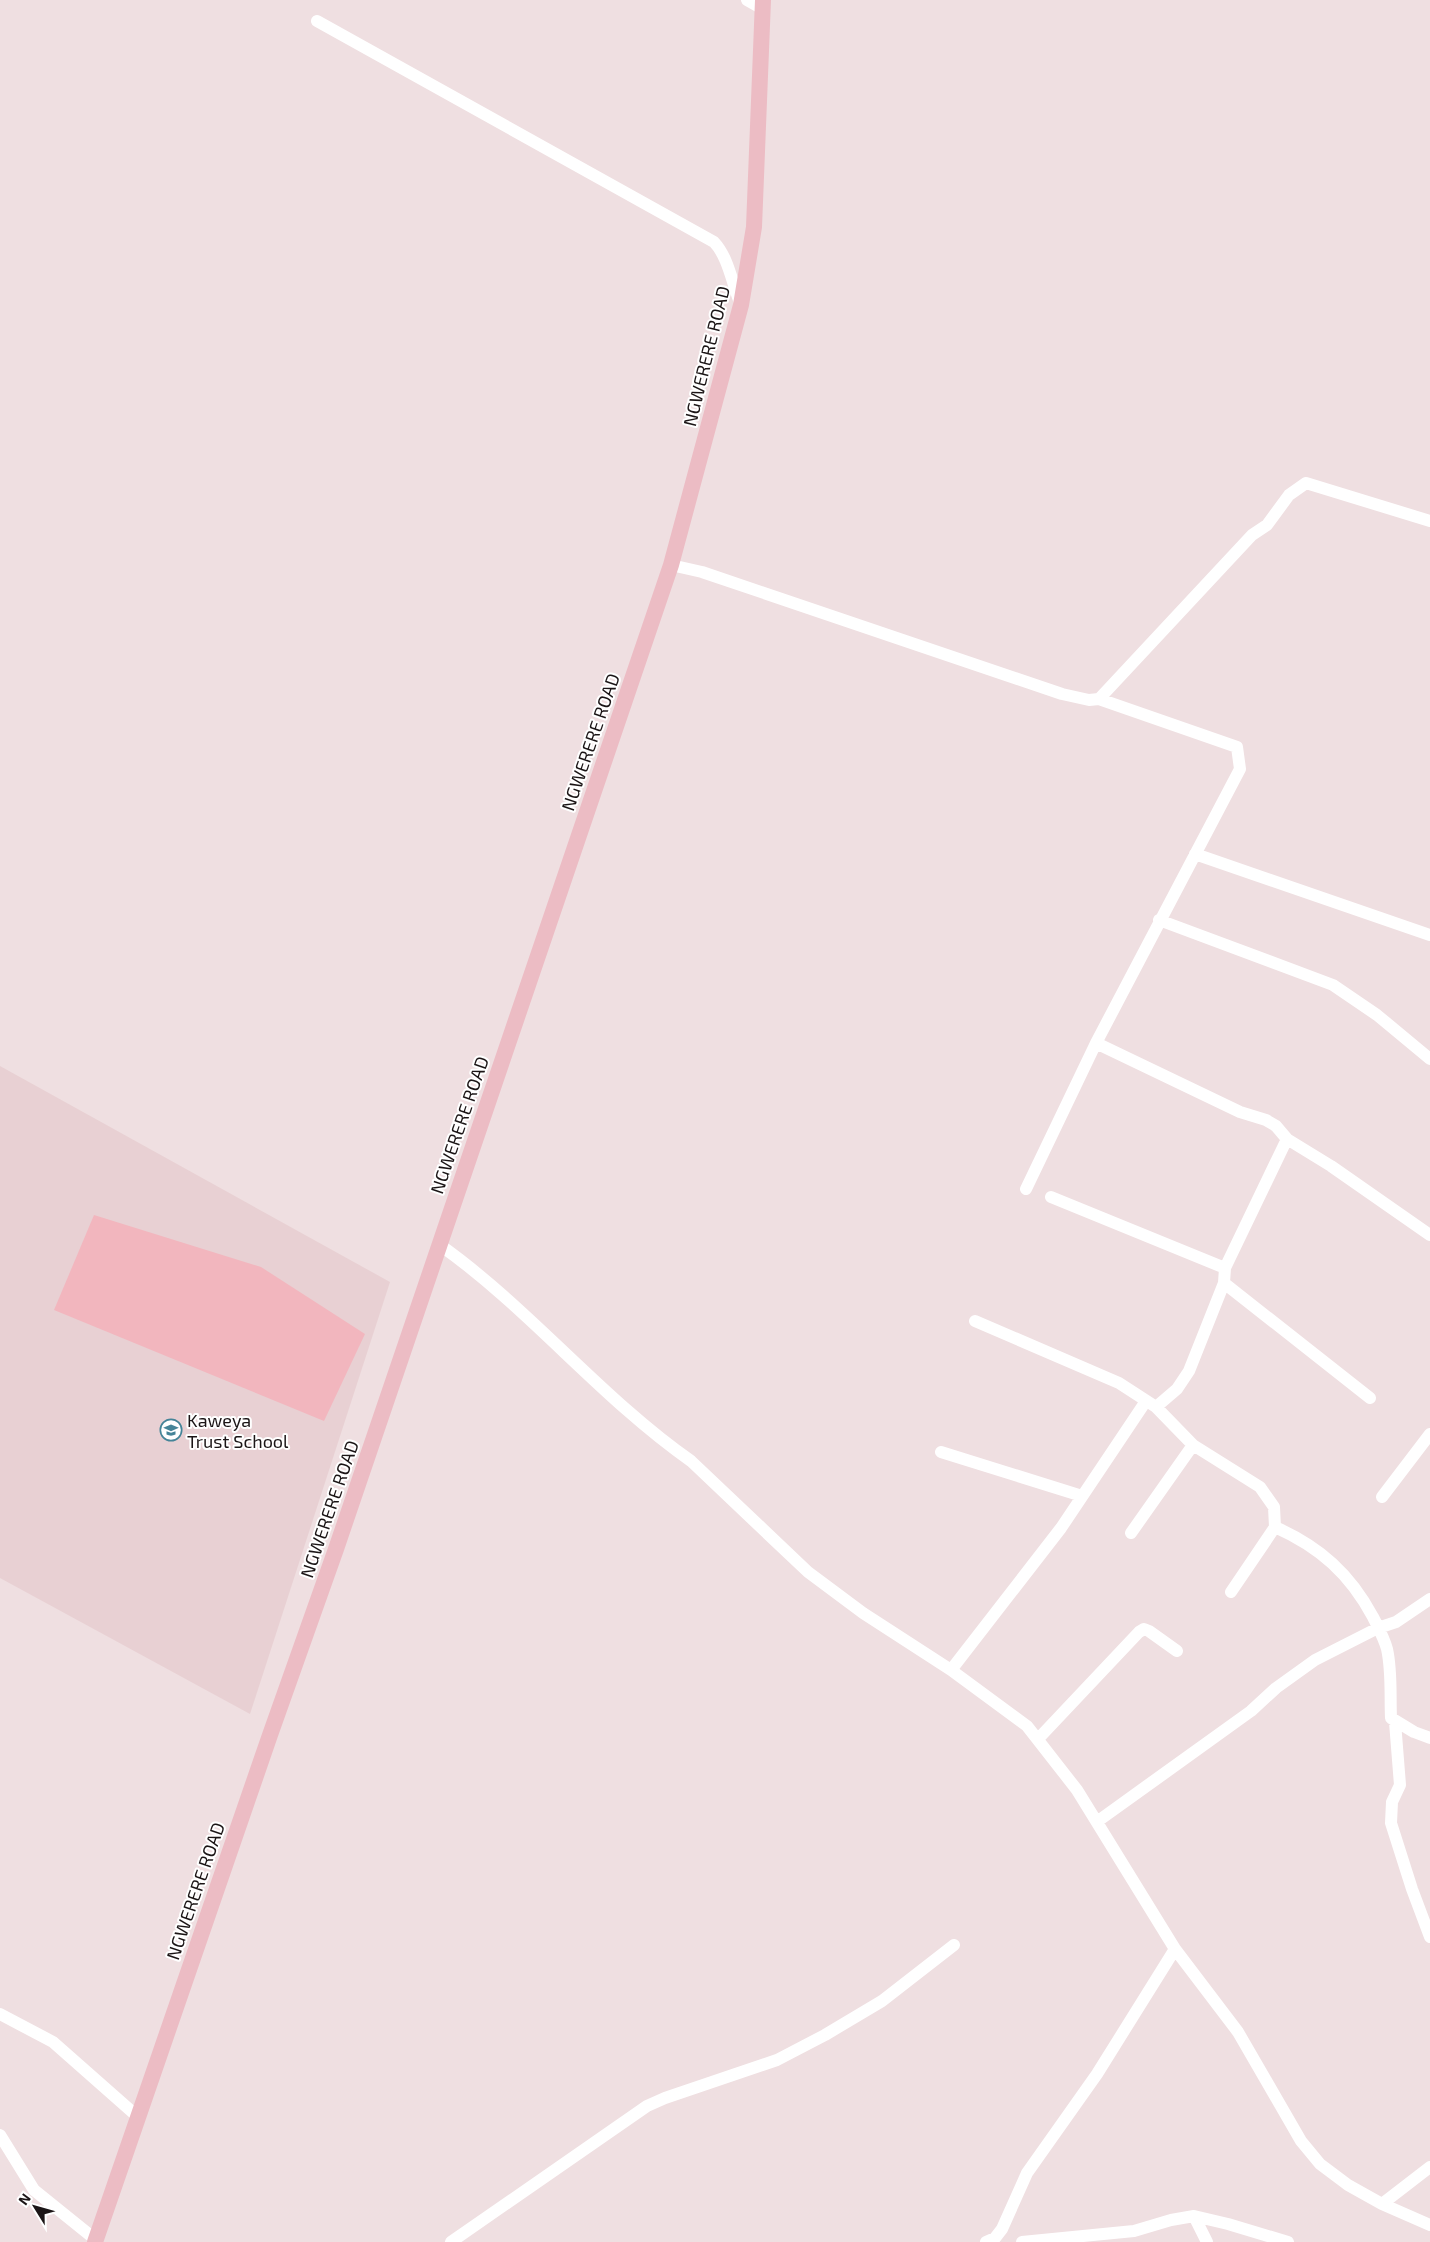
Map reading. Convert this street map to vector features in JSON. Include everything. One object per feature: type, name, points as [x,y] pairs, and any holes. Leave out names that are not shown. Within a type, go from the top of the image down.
[{"type":"main road","name":"NGWERERE ROAD","points":[[96,2241],[336,1549],[671,564],[741,305],[754,227],[763,4]]},
{"type":"street","points":[[747,0],[763,4]]},
{"type":"street","points":[[316,21],[714,242],[722,251],[741,305]]},
{"type":"street","points":[[1098,699],[1252,535],[1268,524],[1288,495],[1306,483],[1430,521]]},
{"type":"street","points":[[671,564],[744,585],[1062,694],[1088,700],[1098,699],[1237,747],[1240,769],[1096,1043],[1026,1189]]},
{"type":"street","points":[[1195,854],[1430,935]]},
{"type":"street","points":[[1160,920],[1333,985],[1377,1015],[1430,1058]]},
{"type":"street","points":[[1096,1043],[1240,1112],[1266,1120],[1276,1126],[1287,1139],[1331,1166],[1430,1235]]},
{"type":"street","points":[[951,1670],[1009,1597],[1151,1404],[1177,1389],[1189,1371],[1224,1283],[1225,1268],[1287,1139]]},
{"type":"street","points":[[1051,1197],[1225,1268]]},
{"type":"street","points":[[440,1245],[554,1342],[662,1440],[691,1462],[808,1572],[863,1613],[951,1670],[1027,1726],[1077,1790],[1098,1821],[1175,1949],[1238,2032],[1301,2140],[1320,2164],[1348,2185],[1382,2204],[1430,2225]]},
{"type":"street","points":[[1224,1283],[1370,1398]]},
{"type":"street","points":[[975,1321],[1119,1383],[1151,1404],[1193,1445],[1260,1487],[1274,1506],[1276,1527],[1231,1592]]},
{"type":"street","points":[[1382,1497],[1430,1434]]},
{"type":"street","points":[[1131,1533],[1193,1445]]},
{"type":"street","points":[[941,1452],[1082,1496]]},
{"type":"street","points":[[1276,1527],[1307,1544],[1330,1561],[1346,1575],[1363,1598],[1386,1648],[1391,1718],[1414,1732],[1430,1738]]},
{"type":"street","points":[[1098,1821],[1251,1711],[1276,1688],[1315,1660],[1378,1628],[1396,1622],[1430,1598]]},
{"type":"street","points":[[1038,1739],[1144,1629],[1177,1651]]},
{"type":"street","points":[[1395,1722],[1400,1785],[1392,1802],[1391,1823],[1408,1880],[1430,1937]]},
{"type":"street","points":[[451,2242],[647,2106],[665,2098],[777,2060],[793,2052],[882,2001],[954,1945]]},
{"type":"street","points":[[995,2241],[1010,2214],[1028,2173],[1097,2074],[1175,1949]]},
{"type":"street","points":[[0,2014],[53,2042],[138,2117]]},
{"type":"street","points":[[0,2134],[34,2190],[96,2241]]},
{"type":"street","points":[[1382,2204],[1430,2167]]},
{"type":"street","points":[[1022,2242],[1134,2231],[1171,2220],[1194,2216],[1288,2242]]},
{"type":"street","points":[[1194,2216],[1207,2242]]},
{"type":"shaded area","name":"Kaweya Trust School","points":[[0,1066],[390,1282],[250,1714],[0,1578]]},
{"type":"shaded area","points":[[94,1215],[261,1267],[365,1334],[324,1421],[54,1310]]},
{"type":"place","name":"Kaweya Trust School","points":[[171,1430]]}]
